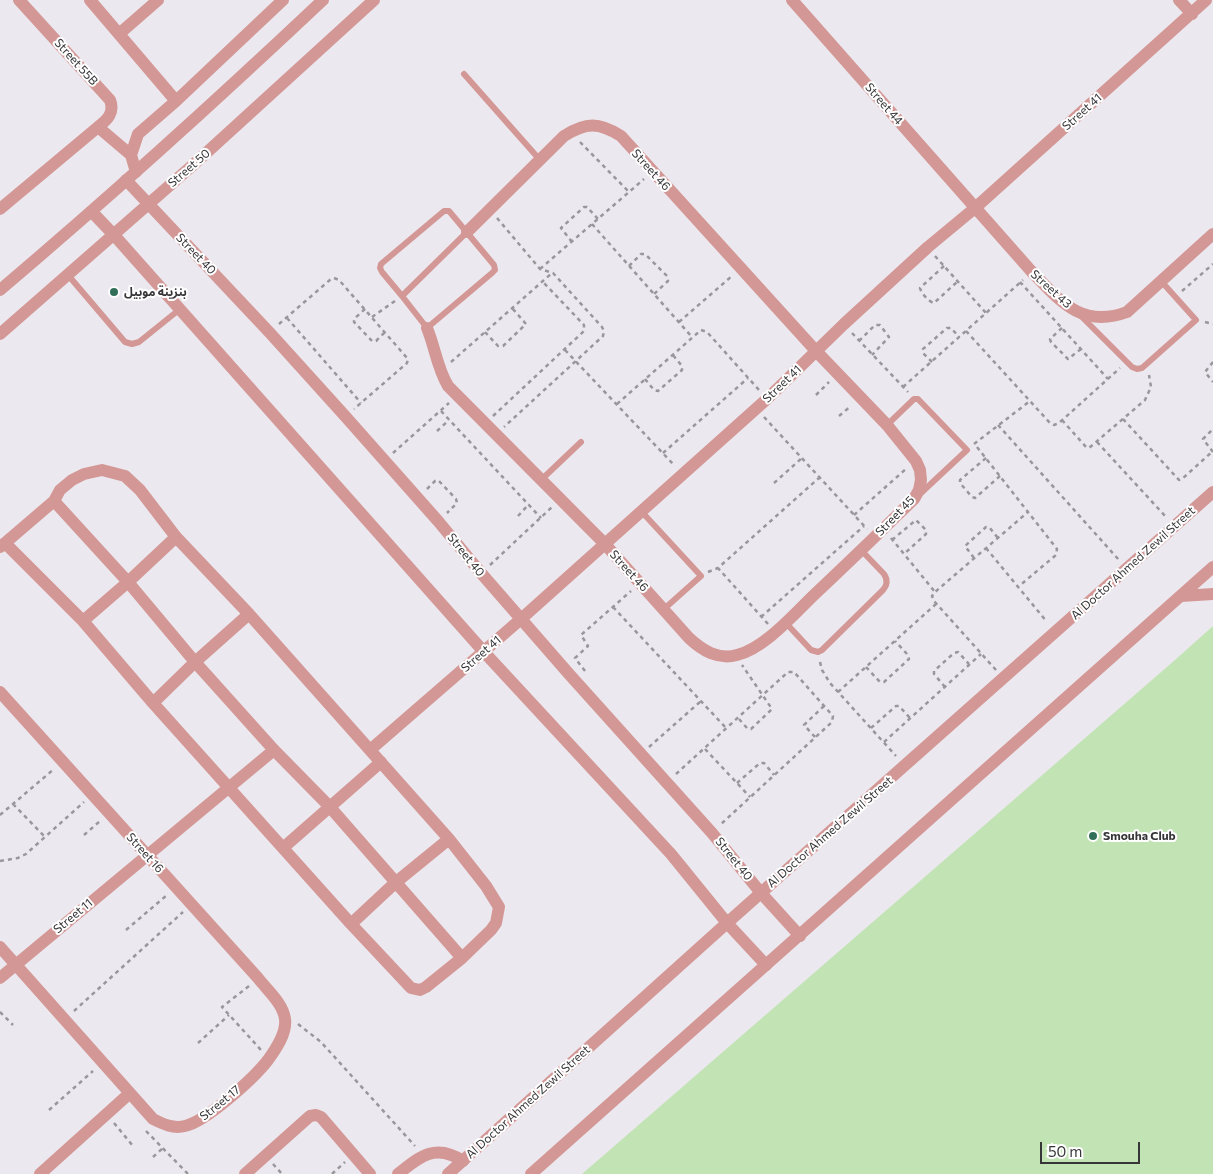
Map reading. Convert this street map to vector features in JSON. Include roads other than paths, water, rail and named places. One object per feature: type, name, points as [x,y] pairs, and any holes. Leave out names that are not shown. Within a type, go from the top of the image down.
[{"type":"street","name":"Street 55B","points":[[0,209],[108,119],[111,114],[112,105],[110,100],[19,0]]},
{"type":"street","points":[[119,34],[158,0]]},
{"type":"street","points":[[130,155],[138,134],[176,101],[283,0]]},
{"type":"street","points":[[0,290],[92,212],[323,0]]},
{"type":"street","name":"Street 50","points":[[0,334],[193,165],[374,0]]},
{"type":"street","name":"Street 44","points":[[792,0],[975,208]]},
{"type":"street","points":[[1179,0],[1192,14]]},
{"type":"street","name":"Street 41","points":[[370,750],[484,652],[768,398],[844,324],[1206,0]]},
{"type":"street","points":[[93,1],[176,101]]},
{"type":"street","name":"Street 46","points":[[467,232],[564,136],[577,128],[592,125],[608,128],[620,136],[816,352]]},
{"type":"street","points":[[98,127],[130,155],[136,172]]},
{"type":"street","name":"Street 40","points":[[126,180],[270,332],[345,416],[521,619],[712,833],[761,893],[800,936]]},
{"type":"street","name":"Street 43","points":[[975,208],[1055,295],[1078,312],[1102,318],[1127,312],[1213,234]]},
{"type":"street","points":[[92,212],[484,652],[671,854],[727,923],[766,966]]},
{"type":"street","name":"Street 46","points":[[427,328],[440,371],[448,386],[604,544],[700,648],[711,654],[735,656]]},
{"type":"street","points":[[816,352],[887,426]]},
{"type":"street","name":"Street 45","points":[[735,656],[747,652],[775,632],[914,499],[919,490],[920,470],[916,461],[887,426]]},
{"type":"street","points":[[102,470],[125,476],[140,490],[176,537],[249,614],[449,839],[486,886],[499,907],[496,923],[492,930],[462,958],[426,987],[415,990],[396,974],[83,621],[3,545],[54,501],[60,490],[72,480],[84,474],[102,470]]},
{"type":"street","name":"Al Doctor Ahmed Zewil Street","points":[[448,1174],[727,923],[1213,492]]},
{"type":"street","points":[[54,501],[128,582],[195,662],[274,750],[329,806],[462,958]]},
{"type":"street","points":[[83,621],[176,537]]},
{"type":"street","points":[[531,1174],[1213,567]]},
{"type":"street","points":[[1181,596],[1213,594]]},
{"type":"street","points":[[153,702],[249,614]]},
{"type":"street","name":"Street 16","points":[[0,692],[258,978],[280,1004],[285,1018]]},
{"type":"street","name":"Street 11","points":[[0,978],[147,855],[231,788],[274,750]]},
{"type":"street","points":[[283,848],[381,762]]},
{"type":"street","points":[[351,924],[395,883],[449,839]]},
{"type":"street","name":"Street 17","points":[[0,947],[153,1119],[168,1126],[186,1126],[196,1122],[214,1110],[255,1074],[269,1059],[279,1043],[286,1024],[285,1018]]},
{"type":"street","points":[[40,1174],[130,1093]]},
{"type":"street","points":[[245,1174],[313,1115],[321,1117],[370,1174]]},
{"type":"street","points":[[398,1174],[423,1155],[431,1153],[448,1153],[463,1161]]},
{"type":"lane","points":[[464,74],[540,160]]},
{"type":"lane","points":[[444,211],[449,211],[467,232],[494,265],[495,270],[427,328],[381,271],[380,266],[382,262],[444,211]]},
{"type":"lane","points":[[402,296],[467,232]]},
{"type":"lane","points":[[68,275],[125,342],[132,344],[138,342],[180,309]]},
{"type":"lane","points":[[1078,312],[1127,362],[1140,369],[1196,320],[1161,281]]},
{"type":"lane","points":[[887,426],[914,399],[919,400],[967,450],[914,499]]},
{"type":"lane","points":[[542,480],[581,442]]},
{"type":"lane","points":[[641,511],[701,576],[664,609]]},
{"type":"lane","points":[[785,622],[811,650],[818,652],[822,650],[885,588],[884,574],[861,550]]},
{"type":"place","name":"بنزينة موبيل","points":[[114,292]]},
{"type":"place","name":"Smouha Club","points":[[1093,836]]}]
